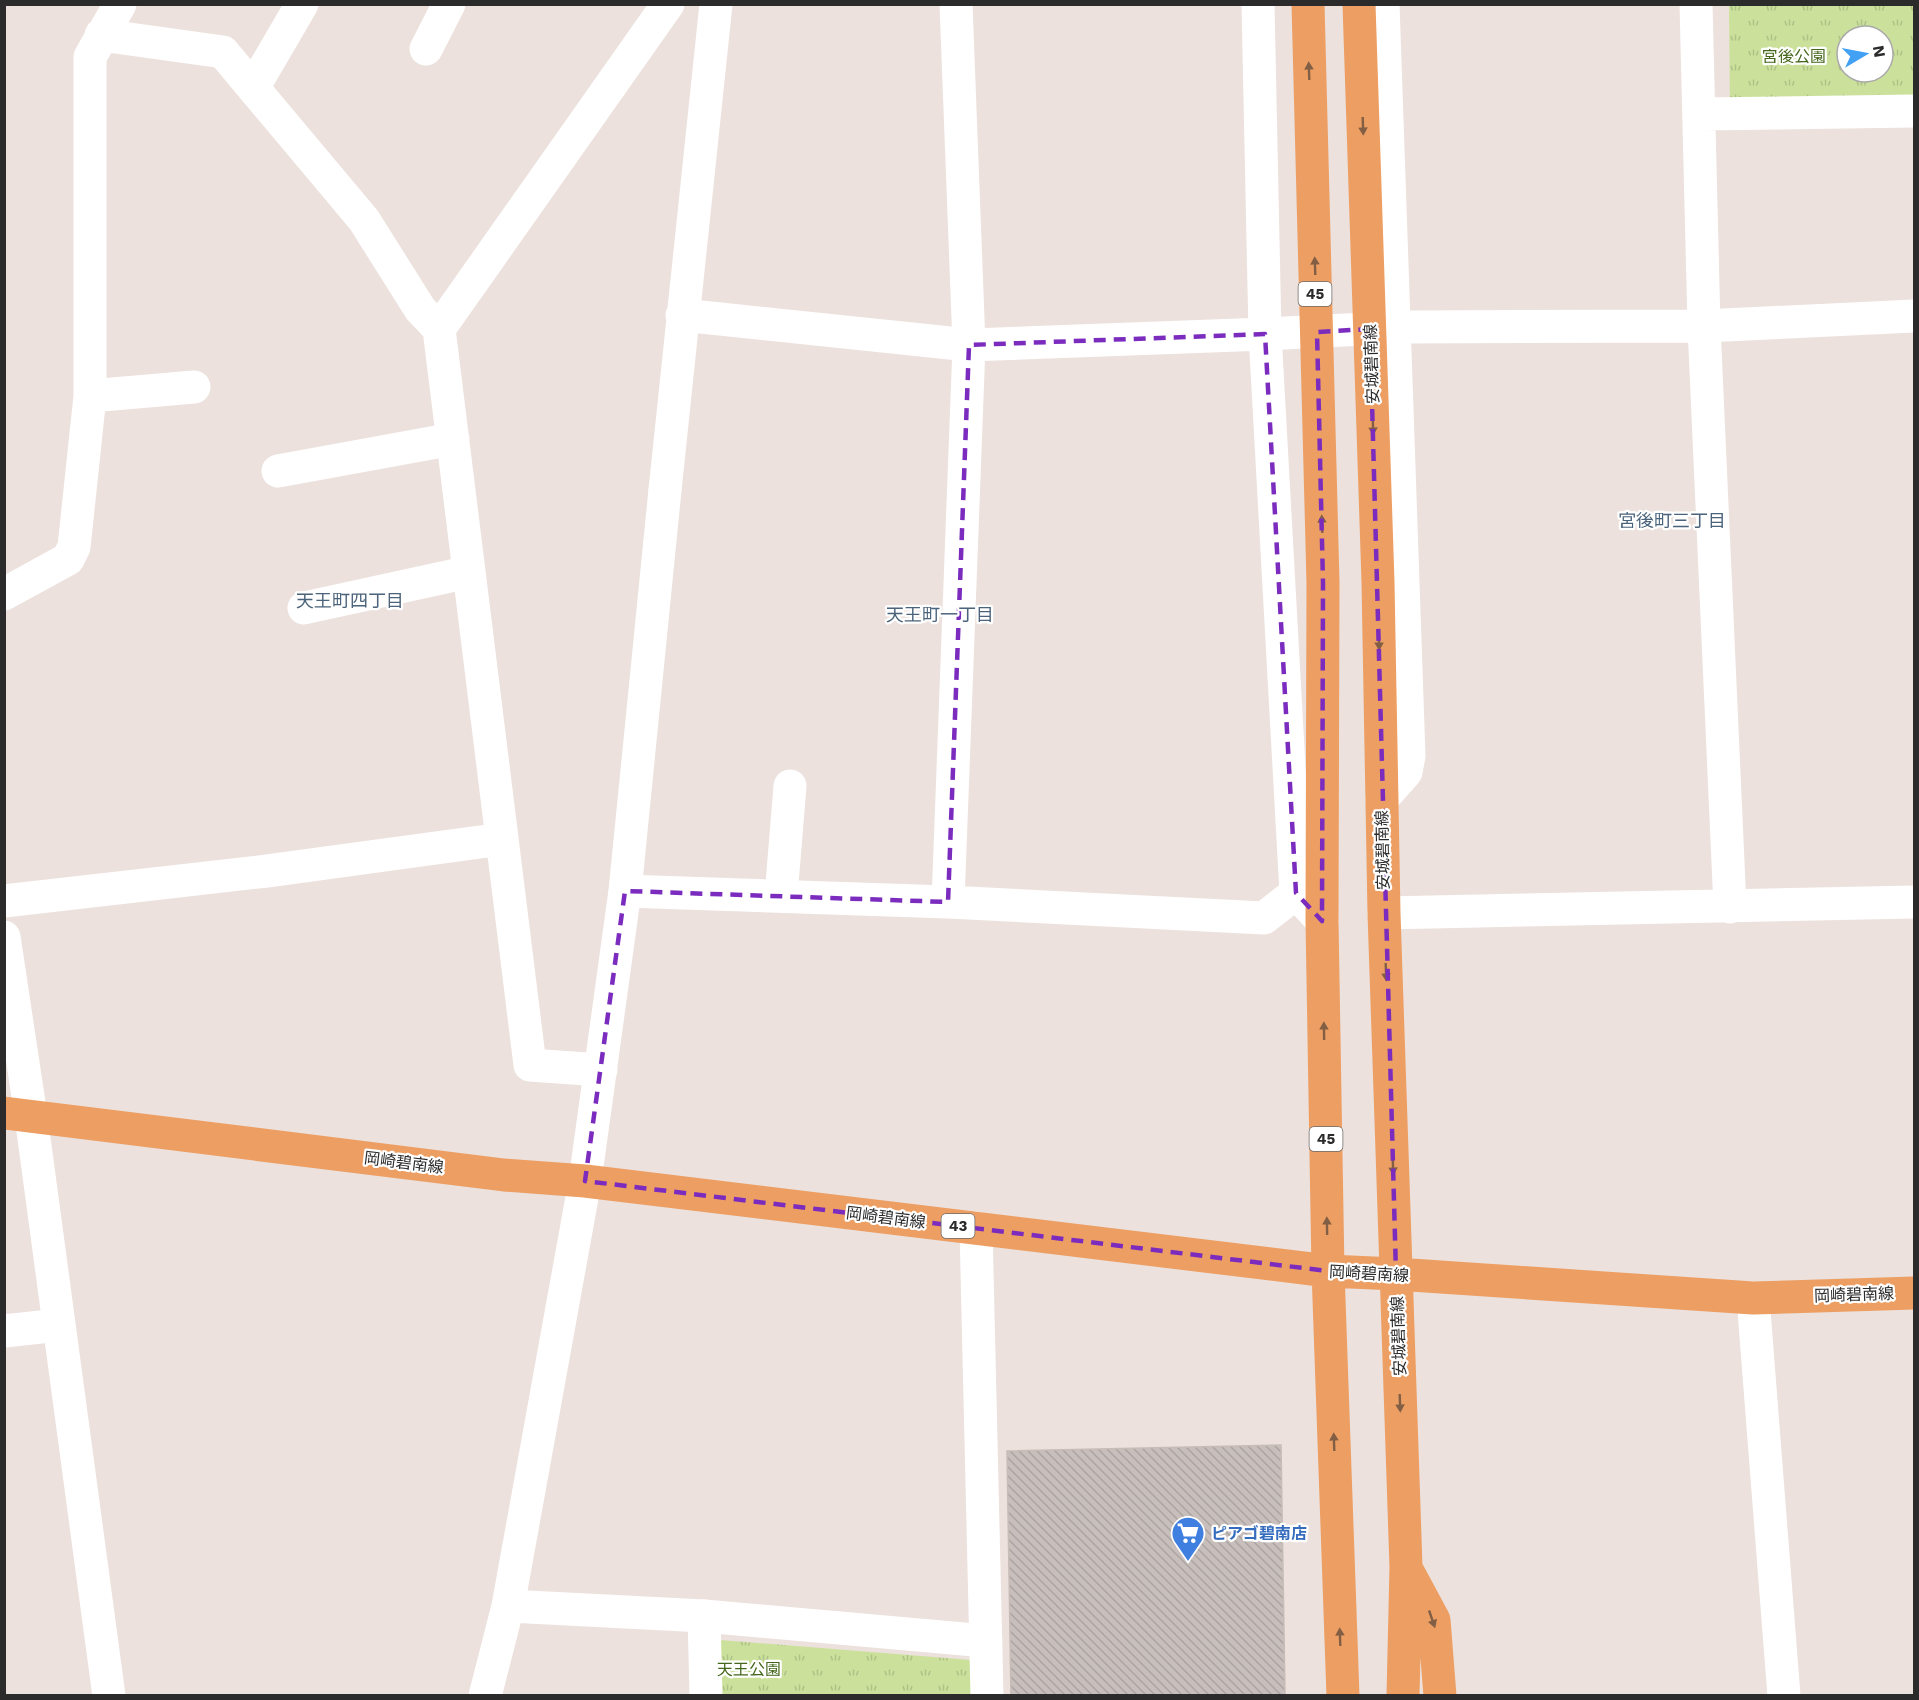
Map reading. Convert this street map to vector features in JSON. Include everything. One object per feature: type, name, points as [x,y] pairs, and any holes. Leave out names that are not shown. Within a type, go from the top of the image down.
[{"type":"main road","name":"45","points":[[1308,4],[1323,583],[1322,921],[1328,1271],[1343,1695]]},
{"type":"main road","name":"安城碧南線","points":[[1359,4],[1378,582],[1384,913],[1406,1567],[1403,1695]]},
{"type":"main road","name":"岡崎碧南線","points":[[18,1114],[504,1175],[585,1181],[1328,1271],[1753,1298],[1914,1293]]},
{"type":"main road","points":[[1406,1567],[1434,1620],[1440,1695]]},
{"type":"street","points":[[4,594],[68,559],[74,548],[90,396],[90,57],[120,4]]},
{"type":"street","points":[[253,88],[302,4]]},
{"type":"street","points":[[426,50],[449,4]]},
{"type":"street","points":[[439,329],[668,4]]},
{"type":"street","points":[[485,1695],[508,1606],[585,1181],[601,1070],[625,891],[682,315],[716,4]]},
{"type":"street","points":[[948,902],[969,345],[956,4]]},
{"type":"street","points":[[1258,4],[1265,334],[1296,893],[1322,921]]},
{"type":"street","points":[[1382,800],[1406,772],[1409,756],[1383,4]]},
{"type":"street","points":[[1696,4],[1704,326],[1730,907]]},
{"type":"street","points":[[101,35],[223,52],[363,220],[420,309],[439,329],[530,1065],[601,1070]]},
{"type":"street","points":[[1700,114],[1914,111]]},
{"type":"street","points":[[682,315],[969,345],[1393,328],[1704,326],[1914,316]]},
{"type":"street","points":[[90,396],[194,387]]},
{"type":"street","points":[[278,471],[453,439]]},
{"type":"street","points":[[304,608],[470,572]]},
{"type":"street","points":[[781,896],[790,786]]},
{"type":"street","points":[[4,901],[267,871],[502,839]]},
{"type":"street","points":[[625,891],[948,902],[1263,918],[1296,893]]},
{"type":"street","points":[[1384,913],[1914,902]]},
{"type":"street","points":[[4,937],[18,1114],[59,1325],[108,1695]]},
{"type":"street","points":[[976,1228],[987,1695]]},
{"type":"street","points":[[1753,1298],[1784,1695]]},
{"type":"street","points":[[4,1331],[59,1325]]},
{"type":"street","points":[[508,1606],[704,1616],[986,1641]]},
{"type":"street","points":[[704,1616],[706,1695]]},
{"type":"highlighted area","points":[[1370,329],[1396,1274],[1328,1271],[585,1181],[625,891],[948,902],[969,345],[1265,334],[1296,893],[1322,921],[1323,583],[1317,332]]},
{"type":"green space","name":"宮後公園","points":[[1729,5],[1914,5],[1914,105],[1730,109]]},
{"type":"green space","name":"天王公園","points":[[720,1640],[971,1660],[972,1695],[722,1695]]},
{"type":"building","points":[[1281,1445],[1285,1696],[1011,1696],[1007,1451]]},
{"type":"place","name":"ピアゴ碧南店","points":[[1188,1562]]},
{"type":"district","name":"宮後町三丁目","points":[[1672,521]]},
{"type":"district","name":"天王町四丁目","points":[[350,601]]},
{"type":"district","name":"天王町一丁目","points":[[940,615]]}]
